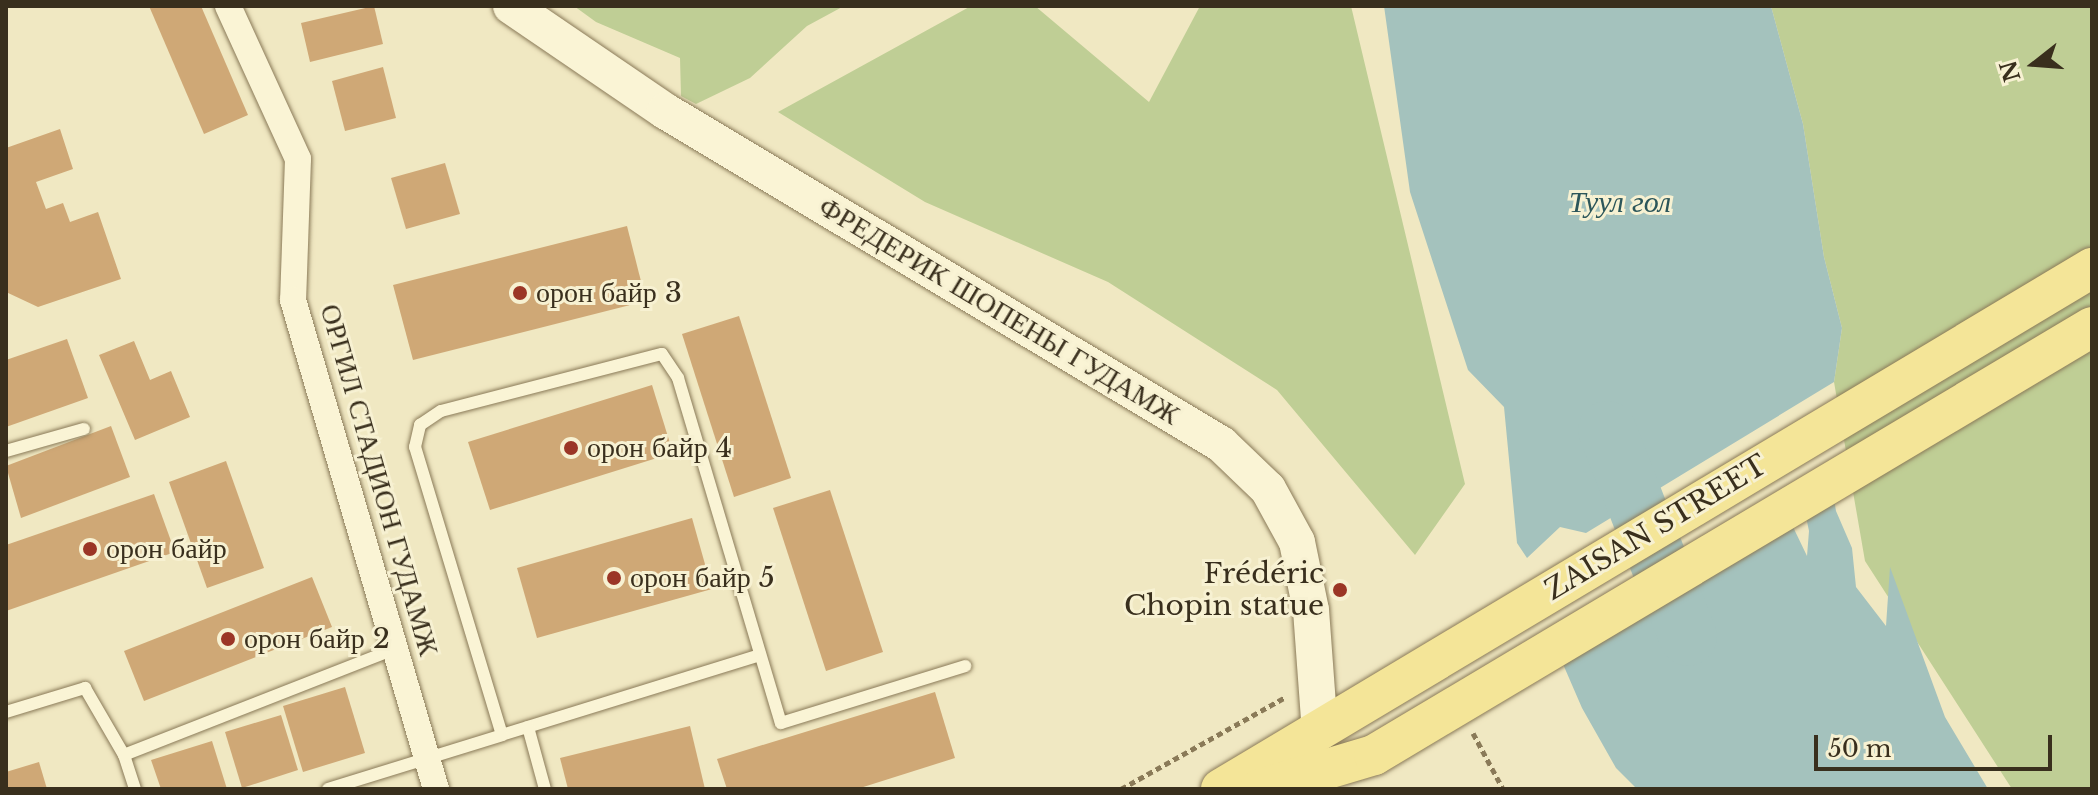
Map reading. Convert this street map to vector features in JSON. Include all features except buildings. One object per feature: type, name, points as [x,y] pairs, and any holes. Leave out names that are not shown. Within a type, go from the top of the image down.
[{"type":"main road","name":"ZAISAN STREET","points":[[1221,789],[2092,268]]},
{"type":"main road","name":"ZAISAN STREET","points":[[1260,789],[1326,776],[1465,719],[2092,327]]},
{"type":"street","name":"ОРГИЛ СТАДИОН ГУДАМЖ","points":[[228,6],[298,159],[293,300],[436,789]]},
{"type":"street","name":"ФРЕДЕРИК ШОПЕНЫ ГУДАМЖ","points":[[511,6],[665,111],[1221,444],[1268,489],[1297,542],[1311,610],[1320,732]]},
{"type":"lane","points":[[502,735],[415,447],[420,425],[441,411],[662,354],[678,378],[781,723],[965,666]]},
{"type":"lane","points":[[6,451],[84,429]]},
{"type":"lane","points":[[124,755],[394,649]]},
{"type":"lane","points":[[328,789],[760,655]]},
{"type":"lane","points":[[6,712],[85,688],[124,755],[135,789]]},
{"type":"lane","points":[[528,727],[545,789]]},
{"type":"path","points":[[1465,719],[1503,789]]},
{"type":"green space","points":[[574,6],[844,6],[807,26],[750,78],[696,104],[681,96],[680,58],[596,22]]},
{"type":"green space","points":[[971,6],[1035,6],[1149,102],[1200,6],[1351,6],[1465,484],[1415,555],[1277,390],[1108,282],[925,202],[778,112]]},
{"type":"green space","points":[[1771,6],[2092,6],[2092,789],[2012,789],[1865,561],[1834,382],[1842,328],[1824,257],[1803,124]]},
{"type":"water","name":"Туул гол","points":[[1384,6],[1771,6],[1803,124],[1824,257],[1842,328],[1834,382],[1586,533],[1560,527],[1527,558],[1517,543],[1504,407],[1468,370],[1410,192]]},
{"type":"water","points":[[1830,476],[1836,511],[1852,548],[1856,587],[1886,626],[1890,567],[1945,717],[1988,789],[1637,789],[1616,768],[1582,708],[1553,641],[1782,504],[1807,556],[1809,531],[1801,493]]},
{"type":"waterway","name":"Туул гол","points":[[1607,430],[1688,637]]},
{"type":"place","name":"орон байр 3","points":[[520,293]]},
{"type":"place","name":"орон байр 4","points":[[571,448]]},
{"type":"place","name":"орон байр","points":[[90,549]]},
{"type":"place","name":"орон байр 5","points":[[614,578]]},
{"type":"place","name":"Frédéric Chopin statue","points":[[1340,590]]},
{"type":"place","name":"орон байр 2","points":[[228,639]]}]
